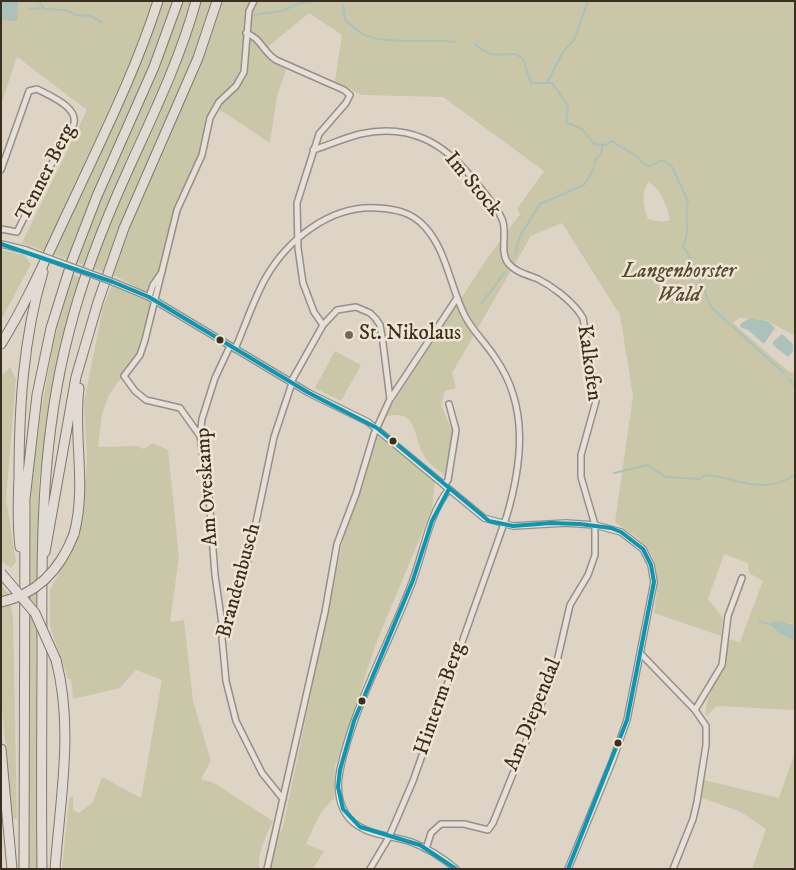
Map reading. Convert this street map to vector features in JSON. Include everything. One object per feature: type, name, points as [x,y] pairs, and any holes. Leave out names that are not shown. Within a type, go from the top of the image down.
[{"type":"highway","points":[[1,344],[13,326],[55,239],[134,66],[156,1]]},
{"type":"highway","points":[[24,869],[25,499],[31,431],[51,328],[84,229],[154,67],[178,1]]},
{"type":"highway","points":[[42,869],[41,567],[47,450],[54,398],[68,332],[100,236],[171,75],[196,1]]},
{"type":"highway","points":[[41,567],[50,535],[66,426],[76,377],[98,302],[113,256],[198,58],[217,1]]},
{"type":"highway","points":[[24,566],[18,535],[21,406],[33,309],[55,239]]},
{"type":"highway","points":[[1,602],[21,596],[41,583],[60,563],[74,534],[80,497],[78,414],[81,363]]},
{"type":"highway","points":[[1,573],[35,613],[56,660],[66,713],[55,869]]},
{"type":"highway","points":[[1,749],[12,869]]},
{"type":"street","points":[[200,436],[180,408],[146,400],[124,376],[140,355],[156,302],[177,210],[202,154],[210,118],[219,102],[236,86],[244,72],[249,11],[254,1]]},
{"type":"street","points":[[246,33],[256,37],[269,55],[276,60],[344,90],[350,95],[346,103],[318,134],[297,203],[298,239],[303,283],[314,312],[323,325]]},
{"type":"street","name":"Tenner Berg","points":[[1,170],[29,91],[37,89],[72,111],[76,118],[74,126],[43,179],[17,232],[1,229]]},
{"type":"street","name":"Im Stock","points":[[313,150],[349,137],[374,132],[403,134],[430,140],[457,160],[496,209],[503,220],[504,236]]},
{"type":"street","name":"Am Oveskamp","points":[[223,632],[215,575],[209,497],[200,436],[204,414],[215,378],[233,347],[265,278],[284,252],[317,224],[351,209],[370,208],[404,212],[419,221],[430,233],[441,255],[458,301]]},
{"type":"street","name":"Kalkofen","points":[[504,236],[505,258],[510,266],[545,283],[575,306],[583,318],[596,401],[581,455],[580,477],[595,525]]},
{"type":"street","points":[[1,244],[26,250],[149,297],[292,382],[377,428],[484,518],[504,525],[522,526],[566,523],[612,528],[630,537],[643,549],[651,565],[654,582],[641,654],[621,740],[568,869]]},
{"type":"street","points":[[149,297],[153,285],[163,269]]},
{"type":"street","points":[[267,869],[325,612],[337,544],[356,494],[377,428],[390,398],[458,301]]},
{"type":"street","name":"Hinterm Berg","points":[[370,869],[389,837],[431,733],[453,663],[504,525],[518,475],[520,439],[518,412],[508,381],[497,360],[470,324],[458,301]]},
{"type":"street","name":"Brandenbusch","points":[[284,799],[262,772],[236,721],[226,681],[223,632],[230,618],[248,560],[272,445],[292,382],[323,325],[342,308],[356,306],[370,314],[380,325],[390,398]]},
{"type":"street","points":[[449,404],[456,430],[447,487],[436,511],[414,579],[369,685],[352,731],[340,773],[339,796],[345,813],[362,828],[426,849],[456,869]]},
{"type":"street","name":"Am Diependal","points":[[426,849],[431,833],[435,827],[441,824],[464,824],[488,830],[493,823],[558,662],[570,605],[595,555],[595,525]]},
{"type":"street","points":[[695,710],[722,665],[728,616],[742,578]]},
{"type":"street","points":[[641,654],[695,710],[706,726],[706,745],[693,819],[673,869]]},
{"type":"green space","name":"Langenhorster Wald","points":[[1,1],[795,1],[795,336],[766,320],[739,318],[733,323],[787,370],[793,373],[795,371],[795,625],[789,623],[770,625],[779,633],[795,641],[795,710],[717,706],[706,716],[706,706],[724,660],[728,639],[740,642],[763,581],[749,573],[748,563],[724,554],[708,599],[723,618],[721,636],[654,613],[657,576],[653,559],[649,550],[640,540],[615,522],[633,396],[620,315],[562,223],[531,236],[452,373],[456,388],[445,391],[441,405],[453,432],[446,476],[425,457],[412,424],[408,419],[395,415],[384,417],[486,260],[520,214],[517,209],[544,171],[443,97],[361,95],[335,81],[342,35],[309,13],[269,46],[269,60],[286,70],[277,96],[270,143],[225,113],[212,107],[200,153],[185,185],[154,296],[115,276],[22,243],[87,110],[17,57],[1,104]],"holes":[[[648,182],[653,185],[663,198],[670,220],[662,222],[648,219],[644,205],[644,196]]]},
{"type":"green space","points":[[1,250],[24,255],[31,264],[1,320]]},
{"type":"green space","points":[[73,275],[82,278],[59,357],[48,414],[39,484],[36,637],[37,869],[29,869],[28,574],[32,483],[42,406],[54,340]]},
{"type":"green space","points":[[112,286],[153,303],[139,352],[109,395],[102,414],[98,447],[137,446],[144,449],[153,443],[168,450],[179,557],[170,622],[184,620],[193,701],[211,761],[201,779],[214,783],[273,821],[261,850],[259,869],[62,869],[69,799],[73,796],[73,810],[79,813],[93,802],[102,777],[141,798],[162,680],[136,670],[120,688],[73,699],[71,679],[68,679],[50,626],[50,590],[77,539],[81,523],[87,462],[84,402],[103,307]]},
{"type":"green space","points":[[335,351],[361,365],[341,401],[315,388]]},
{"type":"green space","points":[[10,367],[16,379],[6,499],[16,562],[11,568],[1,561],[1,376]]},
{"type":"green space","points":[[376,435],[407,456],[435,481],[432,509],[377,641],[335,767],[334,798],[320,814],[306,844],[324,851],[313,869],[269,869],[269,853],[283,827],[345,530],[363,485]]},
{"type":"green space","points":[[1,585],[8,593],[13,617],[17,819],[12,819],[1,694]]},
{"type":"green space","points":[[795,752],[795,869],[752,869],[766,829],[739,811],[702,798],[704,780],[779,798]]},
{"type":"shaded area","points":[[1,1],[18,1],[17,21],[1,20]]},
{"type":"shaded area","points":[[750,318],[768,321],[775,328],[764,344],[748,330],[740,327],[740,324]]},
{"type":"shaded area","points":[[782,334],[793,344],[793,351],[788,357],[773,345],[773,342]]},
{"type":"shaded area","points":[[778,621],[795,625],[795,641],[779,633],[769,624]]},
{"type":"waterway","points":[[39,1],[45,9],[65,10],[77,15],[91,16],[102,22]]},
{"type":"waterway","points":[[255,15],[281,11],[301,3],[314,1]]},
{"type":"waterway","points":[[548,81],[563,52],[574,40],[588,1]]},
{"type":"waterway","points":[[343,5],[345,20],[361,33],[370,37],[393,41],[455,42]]},
{"type":"waterway","points":[[30,9],[42,8]]},
{"type":"waterway","points":[[475,44],[489,53],[499,55],[516,54],[523,59],[531,83],[552,83],[568,106],[566,122],[582,129],[594,144],[606,145],[611,141],[638,157],[643,164],[651,166],[662,160],[671,165],[688,201],[687,236],[683,246],[695,267],[711,307],[784,373]]},
{"type":"waterway","points":[[595,163],[603,145]]},
{"type":"waterway","points":[[515,254],[520,236],[540,204],[584,185],[594,168]]},
{"type":"waterway","points":[[482,303],[505,272]]},
{"type":"waterway","points":[[789,379],[795,387]]},
{"type":"waterway","points":[[614,473],[647,465],[666,477],[700,479],[705,475],[761,485],[783,481],[795,475]]},
{"type":"waterway","points":[[759,621],[771,625]]},
{"type":"transit line","points":[[1,244],[113,282],[149,297],[309,393],[377,428],[489,521],[513,526],[551,523],[611,528],[621,532],[643,549],[651,565],[654,582],[627,720],[568,869]]},
{"type":"transit line","points":[[449,489],[432,521],[413,580],[354,721],[340,770],[338,787],[343,809],[360,827],[420,845],[456,869]]},
{"type":"place","name":"St. Nikolaus","points":[[349,335]]}]
